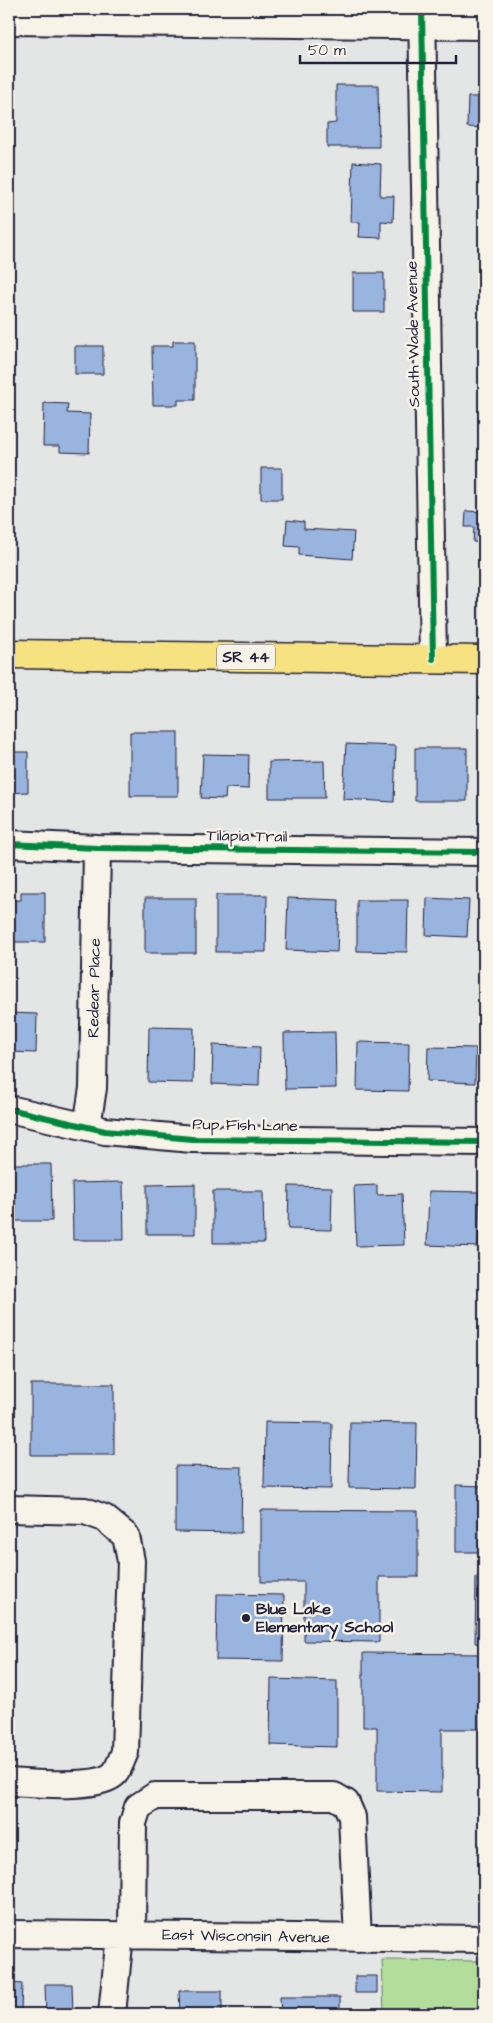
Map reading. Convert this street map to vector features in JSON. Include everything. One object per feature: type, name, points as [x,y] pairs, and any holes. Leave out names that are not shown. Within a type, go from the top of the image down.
[{"type":"main road","name":"SR 44","points":[[9,654],[484,660]]},
{"type":"street","points":[[9,21],[422,17],[484,26]]},
{"type":"street","name":"South Wade Avenue","points":[[422,17],[432,659]]},
{"type":"street","name":"Tilapia Trail","points":[[9,844],[97,848],[484,852]]},
{"type":"street","name":"Redear Place","points":[[87,1126],[92,1088],[97,848]]},
{"type":"street","name":"Pup Fish Lane","points":[[9,1109],[105,1130],[192,1139],[484,1142]]},
{"type":"street","points":[[9,1509],[84,1511],[104,1518],[126,1536],[131,1561],[125,1752],[115,1774],[97,1782],[59,1785],[9,1782]]},
{"type":"street","points":[[112,2014],[126,1935],[133,1823],[138,1806],[155,1796],[334,1796],[346,1803],[352,1817],[358,1938]]},
{"type":"street","name":"East Wisconsin Avenue","points":[[9,1934],[484,1939]]},
{"type":"green space","points":[[382,1960],[484,1961],[484,2014],[384,2014]]},
{"type":"building","points":[[336,85],[378,85],[379,147],[327,147],[327,124],[336,123]]},
{"type":"building","points":[[468,97],[484,97],[484,128],[467,127]]},
{"type":"building","points":[[353,162],[381,164],[380,196],[394,196],[393,222],[381,221],[381,238],[359,237],[360,222],[351,222]]},
{"type":"building","points":[[353,273],[384,273],[384,312],[353,312]]},
{"type":"building","points":[[173,341],[195,341],[195,400],[178,400],[178,405],[153,405],[152,346],[173,346]]},
{"type":"building","points":[[75,346],[103,346],[103,374],[75,374]]},
{"type":"building","points":[[44,403],[68,404],[67,413],[90,414],[89,453],[60,452],[60,446],[43,446]]},
{"type":"building","points":[[261,468],[282,468],[282,499],[261,499]]},
{"type":"building","points":[[466,511],[484,512],[484,543],[473,542],[474,527],[465,527]]},
{"type":"building","points":[[287,520],[304,522],[304,529],[354,532],[352,559],[299,555],[299,547],[285,546]]},
{"type":"building","points":[[130,732],[178,732],[178,796],[130,796]]},
{"type":"building","points":[[346,744],[396,746],[394,802],[343,799]]},
{"type":"building","points":[[415,748],[467,748],[467,801],[415,801]]},
{"type":"building","points":[[9,752],[28,752],[28,792],[9,793]]},
{"type":"building","points":[[203,754],[249,755],[248,789],[226,788],[225,799],[201,798]]},
{"type":"building","points":[[324,761],[325,798],[269,798],[269,762]]},
{"type":"building","points":[[21,892],[45,892],[45,942],[9,942],[9,900],[21,900]]},
{"type":"building","points":[[216,895],[267,895],[266,952],[216,952]]},
{"type":"building","points":[[145,898],[196,898],[196,953],[145,953]]},
{"type":"building","points":[[288,898],[339,900],[337,952],[286,950]]},
{"type":"building","points":[[427,898],[469,900],[467,937],[426,935]]},
{"type":"building","points":[[357,900],[408,900],[407,952],[357,951]]},
{"type":"building","points":[[9,1013],[37,1014],[36,1053],[9,1052]]},
{"type":"building","points":[[149,1027],[194,1028],[193,1083],[148,1082]]},
{"type":"building","points":[[335,1032],[336,1088],[285,1089],[284,1033]]},
{"type":"building","points":[[358,1042],[409,1043],[408,1091],[357,1090]]},
{"type":"building","points":[[213,1045],[260,1047],[259,1086],[212,1084]]},
{"type":"building","points":[[428,1047],[476,1048],[475,1083],[427,1081]]},
{"type":"building","points":[[9,1164],[51,1164],[52,1221],[9,1221]]},
{"type":"building","points":[[123,1182],[124,1240],[73,1240],[72,1183]]},
{"type":"building","points":[[195,1184],[195,1234],[147,1234],[147,1185]]},
{"type":"building","points":[[377,1185],[377,1195],[402,1194],[404,1245],[356,1246],[354,1186]]},
{"type":"building","points":[[289,1186],[332,1187],[331,1230],[288,1229]]},
{"type":"building","points":[[213,1191],[263,1191],[264,1243],[213,1243]]},
{"type":"building","points":[[429,1191],[480,1192],[478,1247],[427,1245]]},
{"type":"building","points":[[31,1384],[114,1384],[114,1455],[31,1455]]},
{"type":"building","points":[[265,1422],[332,1423],[331,1489],[264,1488]]},
{"type":"building","points":[[350,1422],[417,1423],[416,1489],[349,1488]]},
{"type":"building","points":[[175,1466],[242,1467],[241,1533],[175,1532]]},
{"type":"building","points":[[456,1485],[484,1486],[484,1552],[456,1552]]},
{"type":"building","points":[[261,1510],[418,1511],[418,1577],[379,1577],[379,1642],[304,1641],[304,1582],[261,1582]]},
{"type":"building","points":[[476,1577],[484,1577],[484,1644],[475,1643]]},
{"type":"building","points":[[217,1594],[284,1595],[283,1661],[216,1660]]},
{"type":"building","points":[[363,1653],[484,1654],[484,1729],[442,1729],[442,1792],[377,1791],[377,1727],[363,1727]]},
{"type":"building","points":[[271,1679],[337,1681],[337,1747],[270,1745]]},
{"type":"building","points":[[355,1976],[377,1976],[377,1993],[355,1993]]},
{"type":"building","points":[[9,1983],[22,1984],[21,2012],[9,2012]]},
{"type":"building","points":[[45,1984],[72,1984],[73,2014],[46,2014]]},
{"type":"building","points":[[179,1991],[222,1991],[222,2014],[180,2014]]},
{"type":"building","points":[[280,1997],[340,1997],[340,2014],[281,2014]]},
{"type":"cycle path","points":[[422,9],[433,659]]},
{"type":"cycle path","points":[[9,844],[97,848],[484,852]]},
{"type":"cycle path","points":[[9,1109],[105,1131],[192,1139],[484,1142]]},
{"type":"place","name":"Blue Lake Elementary School","points":[[246,1618]]}]
